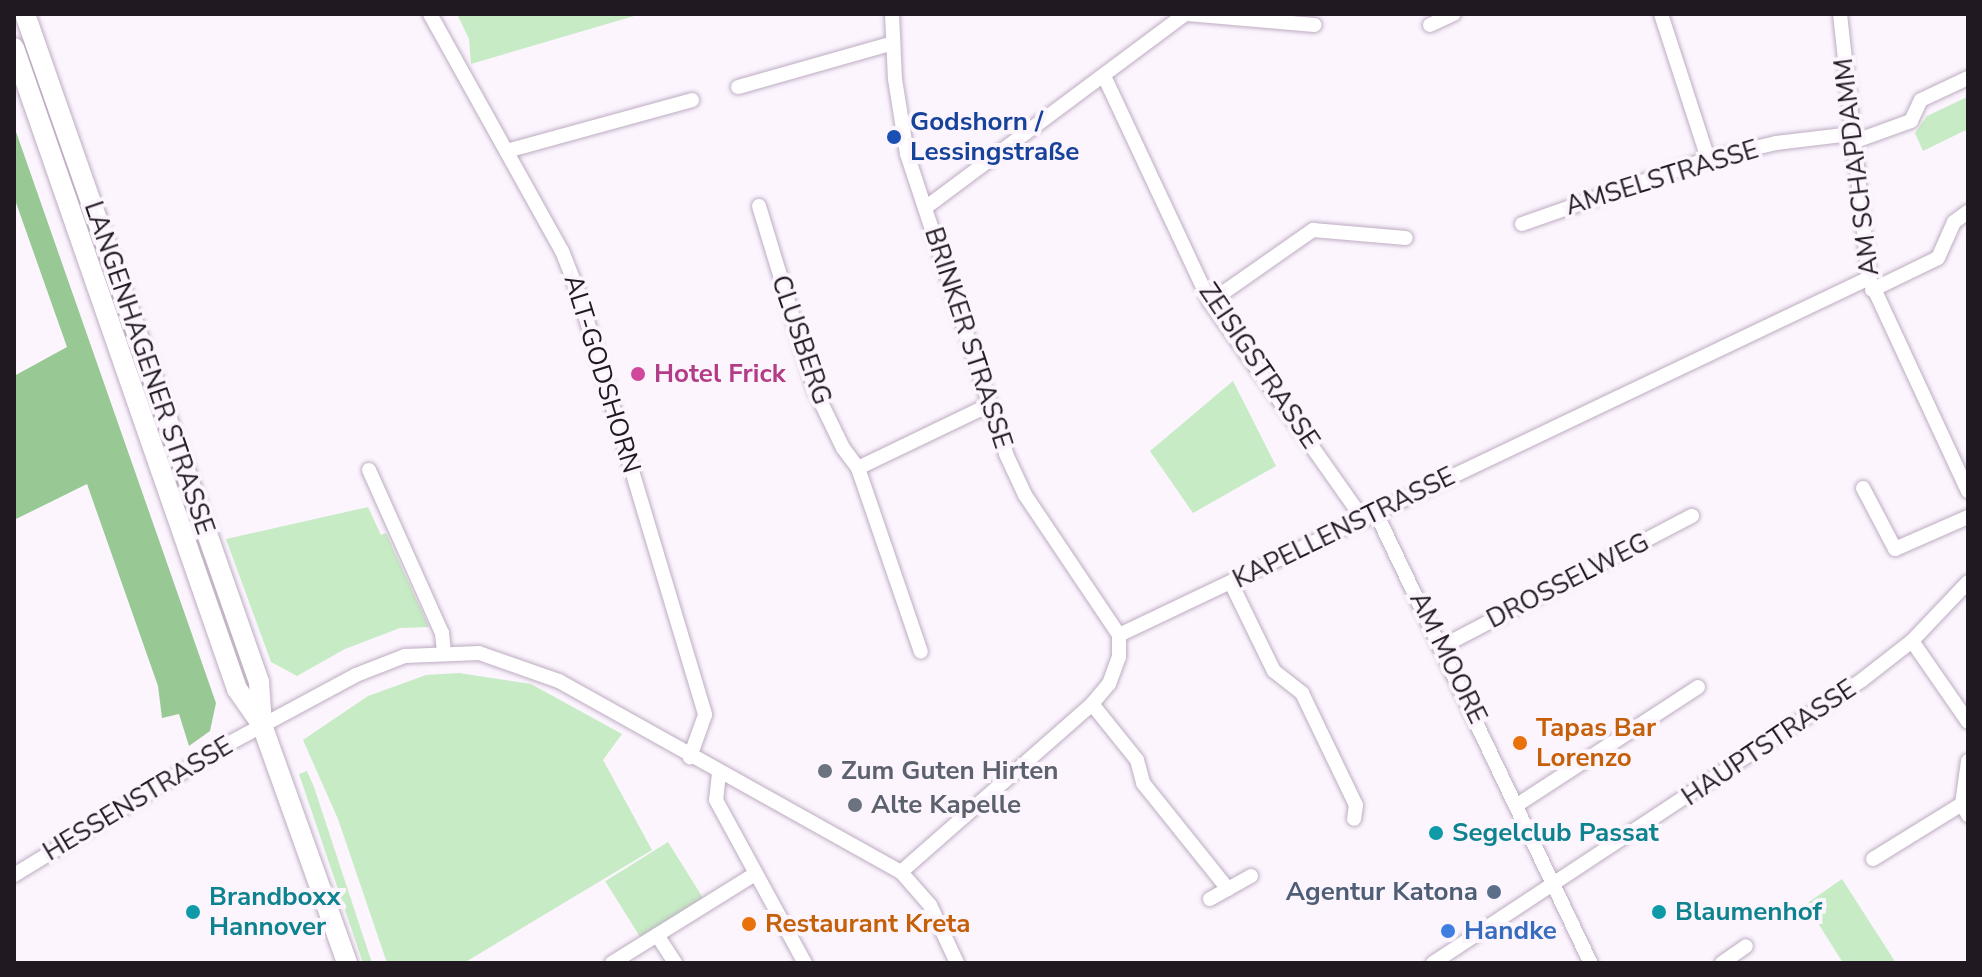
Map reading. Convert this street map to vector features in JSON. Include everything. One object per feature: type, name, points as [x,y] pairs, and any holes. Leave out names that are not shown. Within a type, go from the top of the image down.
[{"type":"main road","name":"LANGENHAGENER STRASSE","points":[[25,14],[259,682],[262,725]]},
{"type":"main road","name":"LANGENHAGENER STRASSE","points":[[14,48],[237,689],[262,725],[347,963]]},
{"type":"street","name":"ALT-GODSHORN","points":[[430,14],[562,251],[624,442],[705,715],[690,757]]},
{"type":"street","name":"BRINKER STRASSE","points":[[892,14],[907,154],[989,405],[1025,495],[1119,635]]},
{"type":"street","points":[[925,208],[1186,14],[1315,25]]},
{"type":"street","points":[[1430,25],[1454,14]]},
{"type":"street","points":[[1661,14],[1708,159]]},
{"type":"street","name":"AM SCHAPDAMM","points":[[1840,14],[1870,284],[1968,491]]},
{"type":"street","points":[[738,87],[893,43]]},
{"type":"street","name":"ZEISIGSTRASSE","points":[[1104,76],[1210,302],[1370,516]]},
{"type":"street","name":"AMSELSTRASSE","points":[[1522,224],[1708,159],[1776,143],[1852,138],[1911,121],[1921,100],[1968,78]]},
{"type":"street","points":[[507,151],[692,100]]},
{"type":"street","name":"CLUSBERG","points":[[759,206],[815,390],[843,448],[858,468],[921,652]]},
{"type":"street","name":"KAPELLENSTRASSE","points":[[1119,635],[1870,284],[1938,258],[1954,222],[1968,212]]},
{"type":"street","points":[[1210,302],[1313,230],[1406,238]]},
{"type":"street","points":[[858,468],[989,405]]},
{"type":"street","points":[[369,470],[442,633],[444,652]]},
{"type":"street","points":[[1863,488],[1895,549],[1968,517]]},
{"type":"street","name":"AM MOORE","points":[[1370,516],[1443,646],[1591,963]]},
{"type":"street","name":"DROSSELWEG","points":[[1443,646],[1692,516]]},
{"type":"street","name":"HAUPTSTRASSE","points":[[1433,963],[1554,886],[1912,641],[1968,582]]},
{"type":"street","points":[[1231,583],[1274,671],[1302,693],[1356,805],[1354,819]]},
{"type":"street","points":[[901,872],[1092,704],[1109,684],[1119,657],[1119,635]]},
{"type":"street","points":[[1912,641],[1968,722]]},
{"type":"street","name":"HESSENSTRASSE","points":[[14,875],[262,725],[381,664],[444,652],[479,653],[519,664],[719,773]]},
{"type":"street","points":[[1517,805],[1698,687]]},
{"type":"street","points":[[1092,704],[1137,760],[1143,783],[1228,889]]},
{"type":"street","points":[[1873,859],[1965,810],[1968,761]]},
{"type":"street","points":[[805,963],[716,800],[719,773],[901,872],[930,905],[957,963]]},
{"type":"street","points":[[612,963],[755,874]]},
{"type":"street","points":[[1210,899],[1251,876]]},
{"type":"street","points":[[657,935],[675,963]]},
{"type":"street","points":[[1722,963],[1746,946]]},
{"type":"green space","points":[[457,14],[641,14],[471,64],[469,39]]},
{"type":"green space","points":[[1967,97],[1968,129],[1923,151],[1915,133],[1927,116]]},
{"type":"green space","points":[[14,126],[216,703],[210,731],[189,746],[179,714],[162,718],[158,686],[87,484],[14,520],[14,376],[67,347],[14,197]]},
{"type":"green space","points":[[1233,381],[1276,466],[1193,513],[1150,451]]},
{"type":"green space","points":[[368,507],[381,535],[386,533],[429,627],[400,628],[345,649],[297,676],[271,662],[226,539]]},
{"type":"green space","points":[[459,673],[531,684],[622,734],[603,760],[652,850],[464,963],[387,963],[338,819],[303,740],[368,696],[426,675]]},
{"type":"green space","points":[[307,771],[372,963],[363,963],[299,774]]},
{"type":"green space","points":[[668,842],[704,899],[641,938],[605,881]]},
{"type":"green space","points":[[1842,879],[1896,963],[1843,963],[1806,904]]},
{"type":"place","name":"Godshorn / Lessingstraße","points":[[894,137]]},
{"type":"place","name":"Hotel Frick","points":[[638,374]]},
{"type":"place","name":"Tapas Bar Lorenzo","points":[[1520,743]]},
{"type":"place","name":"Zum Guten Hirten","points":[[825,771]]},
{"type":"place","name":"Alte Kapelle","points":[[855,805]]},
{"type":"place","name":"Segelclub Passat","points":[[1436,833]]},
{"type":"place","name":"Agentur Katona","points":[[1494,892]]},
{"type":"place","name":"Brandboxx Hannover","points":[[193,912]]},
{"type":"place","name":"Blaumenhof","points":[[1659,912]]},
{"type":"place","name":"Restaurant Kreta","points":[[749,924]]},
{"type":"place","name":"Handke","points":[[1448,931]]}]
